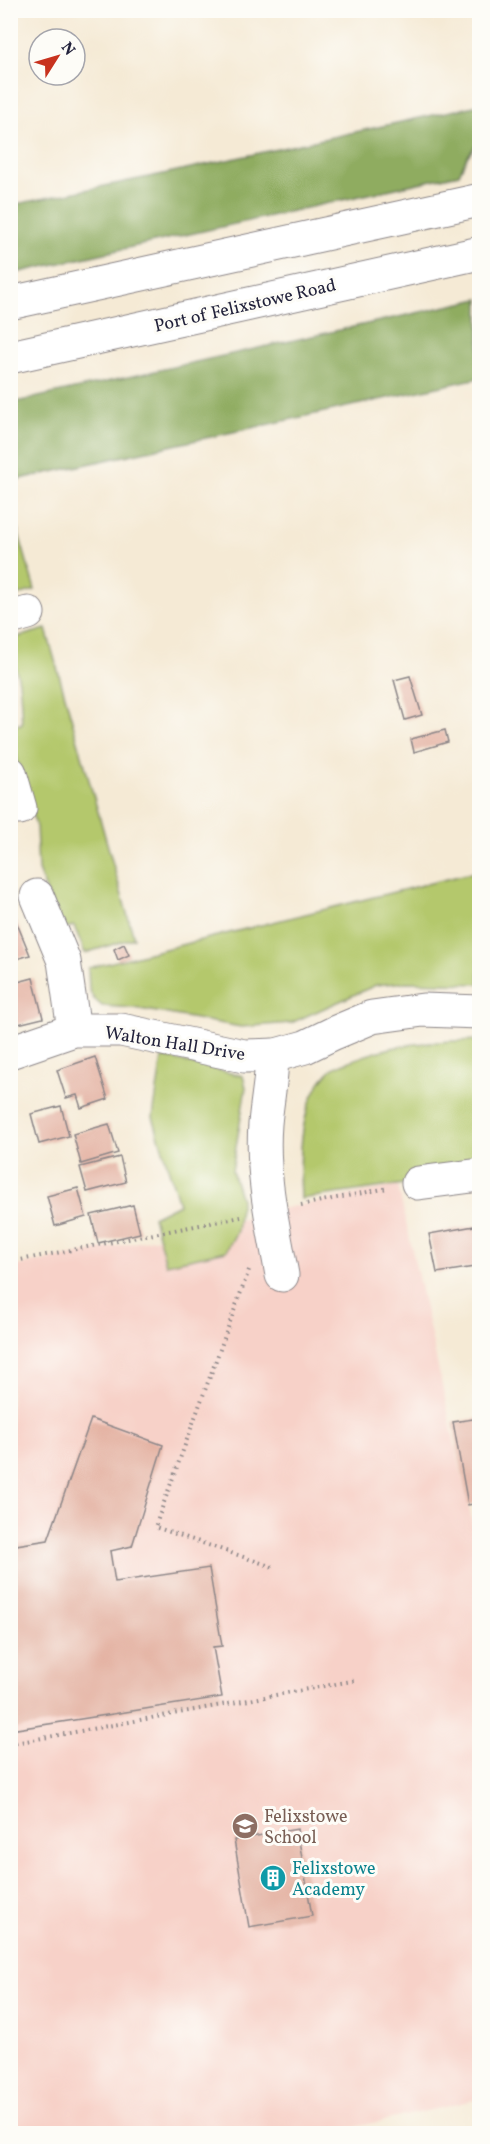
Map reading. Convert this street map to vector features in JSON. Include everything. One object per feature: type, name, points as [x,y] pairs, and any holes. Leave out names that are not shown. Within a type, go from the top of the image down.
[{"type":"main road","points":[[10,303],[480,200]]},
{"type":"main road","name":"Port of Felixstowe Road","points":[[10,357],[480,253]]},
{"type":"main road","points":[[10,773],[20,808]]},
{"type":"main road","points":[[37,896],[64,961],[75,1030]]},
{"type":"main road","name":"Walton Hall Drive","points":[[10,1052],[75,1030],[121,1030],[244,1056],[272,1055],[305,1047],[372,1017],[423,1010],[480,1011]]},
{"type":"main road","points":[[272,1055],[272,1077],[265,1124],[266,1177],[282,1275]]},
{"type":"main road","points":[[418,1183],[480,1175]]},
{"type":"path","points":[[10,1262],[418,1183]]},
{"type":"path","points":[[250,1266],[155,1527],[273,1567]]},
{"type":"path","points":[[10,1744],[357,1680]]},
{"type":"shaded area","name":"Felixstowe School","points":[[398,1186],[479,1553],[479,2099],[329,2133],[11,2134],[11,1267],[220,1226],[270,1211]]},
{"type":"green space","points":[[479,105],[479,141],[467,157],[459,174],[11,274],[11,205]]},
{"type":"green space","points":[[479,299],[479,378],[11,481],[11,403]]},
{"type":"green space","points":[[10,503],[35,590],[11,597],[10,597]]},
{"type":"green space","points":[[46,629],[134,938],[85,953],[74,926],[62,929],[38,870],[36,825],[20,780],[12,725],[22,724],[19,682],[12,654],[14,643],[18,637]]},
{"type":"green space","points":[[479,871],[479,984],[407,982],[376,985],[291,1023],[241,1027],[134,1008],[102,1006],[93,998],[89,989],[88,968]]},
{"type":"green space","points":[[479,1040],[479,1173],[301,1199],[301,1148],[307,1113],[313,1096],[332,1069],[369,1054],[400,1046]]},
{"type":"green space","points":[[162,1057],[243,1076],[246,1087],[232,1171],[241,1200],[237,1231],[226,1251],[166,1264],[153,1217],[179,1204],[153,1117]]},
{"type":"building","points":[[410,676],[422,715],[405,720],[394,680]]},
{"type":"building","points":[[445,730],[448,742],[414,752],[411,739]]},
{"type":"building","points":[[16,921],[30,955],[10,961],[10,923]]},
{"type":"building","points":[[124,944],[129,955],[118,960],[114,949]]},
{"type":"building","points":[[33,978],[43,1018],[10,1026],[10,984]]},
{"type":"building","points":[[95,1057],[108,1099],[81,1108],[77,1095],[66,1098],[57,1070]]},
{"type":"building","points":[[61,1106],[69,1136],[39,1144],[31,1114]]},
{"type":"building","points":[[109,1124],[118,1153],[81,1164],[73,1134]]},
{"type":"building","points":[[120,1157],[126,1182],[87,1192],[80,1167]]},
{"type":"building","points":[[78,1188],[86,1217],[55,1226],[47,1196]]},
{"type":"building","points":[[133,1205],[140,1233],[98,1243],[91,1215]]},
{"type":"building","points":[[480,1225],[480,1266],[437,1273],[429,1234]]},
{"type":"building","points":[[480,1418],[480,1503],[468,1505],[453,1422]]},
{"type":"building","points":[[91,1419],[163,1445],[132,1546],[110,1551],[115,1582],[209,1568],[222,1646],[213,1647],[222,1697],[10,1730],[10,1546],[48,1540]]},
{"type":"building","name":"Felixstowe Academy","points":[[297,1829],[312,1916],[249,1927],[234,1840]]},
{"type":"place","name":"Felixstowe School","points":[[245,1826]]},
{"type":"place","name":"Felixstowe Academy","points":[[273,1878]]}]
